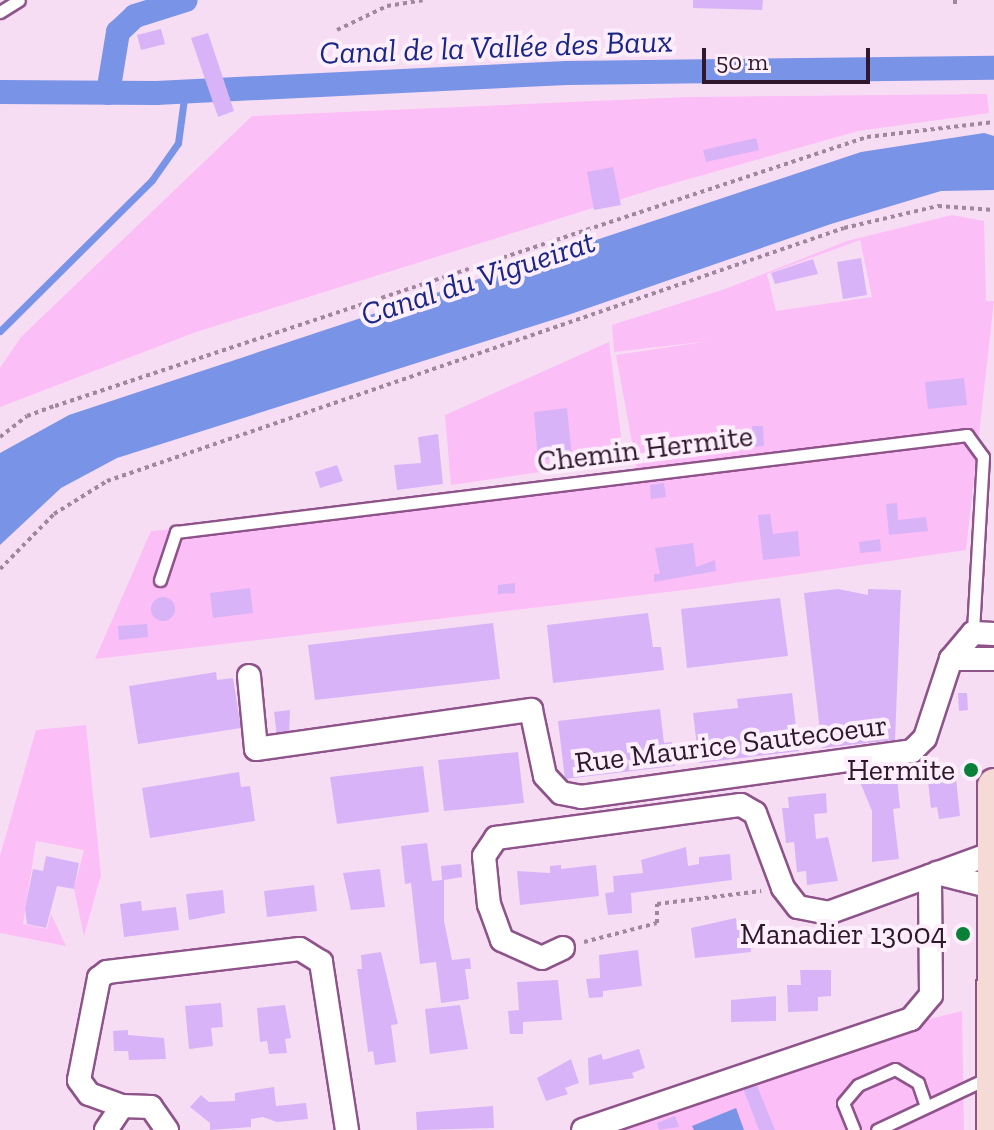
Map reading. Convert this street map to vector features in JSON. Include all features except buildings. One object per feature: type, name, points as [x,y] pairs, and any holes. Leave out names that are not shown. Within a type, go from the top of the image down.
[{"type":"main road","points":[[993,1130],[994,785]]},
{"type":"street","name":"Rue Maurice Sautecoeur","points":[[249,676],[256,749],[531,710],[545,776],[561,793],[581,797],[912,751],[925,738],[951,659],[984,633]]},
{"type":"street","points":[[951,659],[994,659]]},
{"type":"street","points":[[563,948],[542,958],[502,940],[489,905],[484,856],[496,838],[741,805],[755,813],[783,888],[798,907],[828,913],[993,853]]},
{"type":"street","points":[[934,875],[992,887]]},
{"type":"street","points":[[583,1130],[911,1019],[931,995],[934,875]]},
{"type":"street","points":[[167,1130],[151,1107],[122,1106],[89,1094],[79,1080],[99,978],[107,972],[300,949],[321,962],[347,1130]]},
{"type":"street","points":[[106,1130],[122,1106]]},
{"type":"lane","points":[[0,12],[19,0]]},
{"type":"lane","name":"Chemin Hermite","points":[[160,580],[176,532],[967,435],[983,457],[984,633]]},
{"type":"lane","points":[[854,1130],[843,1103],[858,1085],[895,1069],[918,1083],[925,1103]]},
{"type":"lane","points":[[877,1130],[925,1103],[993,1076]]},
{"type":"path","points":[[337,30],[387,6],[423,0]]},
{"type":"path","points":[[955,0],[955,8]]},
{"type":"path","points":[[0,437],[27,416],[70,401],[867,137],[994,122]]},
{"type":"path","points":[[0,569],[54,514],[107,481],[844,228],[938,206],[994,210]]},
{"type":"path","points":[[563,948],[657,923],[657,904],[783,888]]},
{"type":"shaded area","points":[[987,94],[989,113],[858,131],[657,188],[196,332],[0,407],[0,368],[21,337],[252,116],[687,97]]},
{"type":"shaded area","points":[[952,215],[984,221],[986,301],[994,301],[966,550],[693,589],[95,659],[151,531],[522,497],[638,475],[616,355],[710,341],[614,352],[612,325],[725,289],[847,241]],"holes":[[[860,240],[872,297],[776,311],[767,274]]]},
{"type":"shaded area","points":[[609,342],[624,460],[451,485],[445,415]]},
{"type":"shaded area","points":[[86,725],[101,875],[84,936],[74,889],[84,850],[36,841],[23,924],[47,929],[51,914],[66,946],[0,933],[0,856],[36,730]]},
{"type":"shaded area","points":[[962,1011],[964,1130],[613,1130],[917,1022]]},
{"type":"water","points":[[984,133],[994,136],[994,190],[941,191],[831,224],[568,315],[117,458],[61,488],[0,545],[0,453],[69,415],[861,152]]},
{"type":"water","points":[[736,1108],[744,1130],[694,1130],[692,1126]]},
{"type":"waterway","points":[[108,93],[118,32],[135,16],[186,0]]},
{"type":"waterway","name":"Canal de la Vallée des Baux","points":[[0,92],[156,93],[567,73],[994,68]]},
{"type":"waterway","points":[[0,331],[152,180],[178,143],[185,91]]},
{"type":"place","name":"Hermite","points":[[971,770]]},
{"type":"place","name":"Manadier 13004","points":[[963,934]]},
{"type":"water label","name":"Canal du Vigueirat","points":[[478,278]]}]
